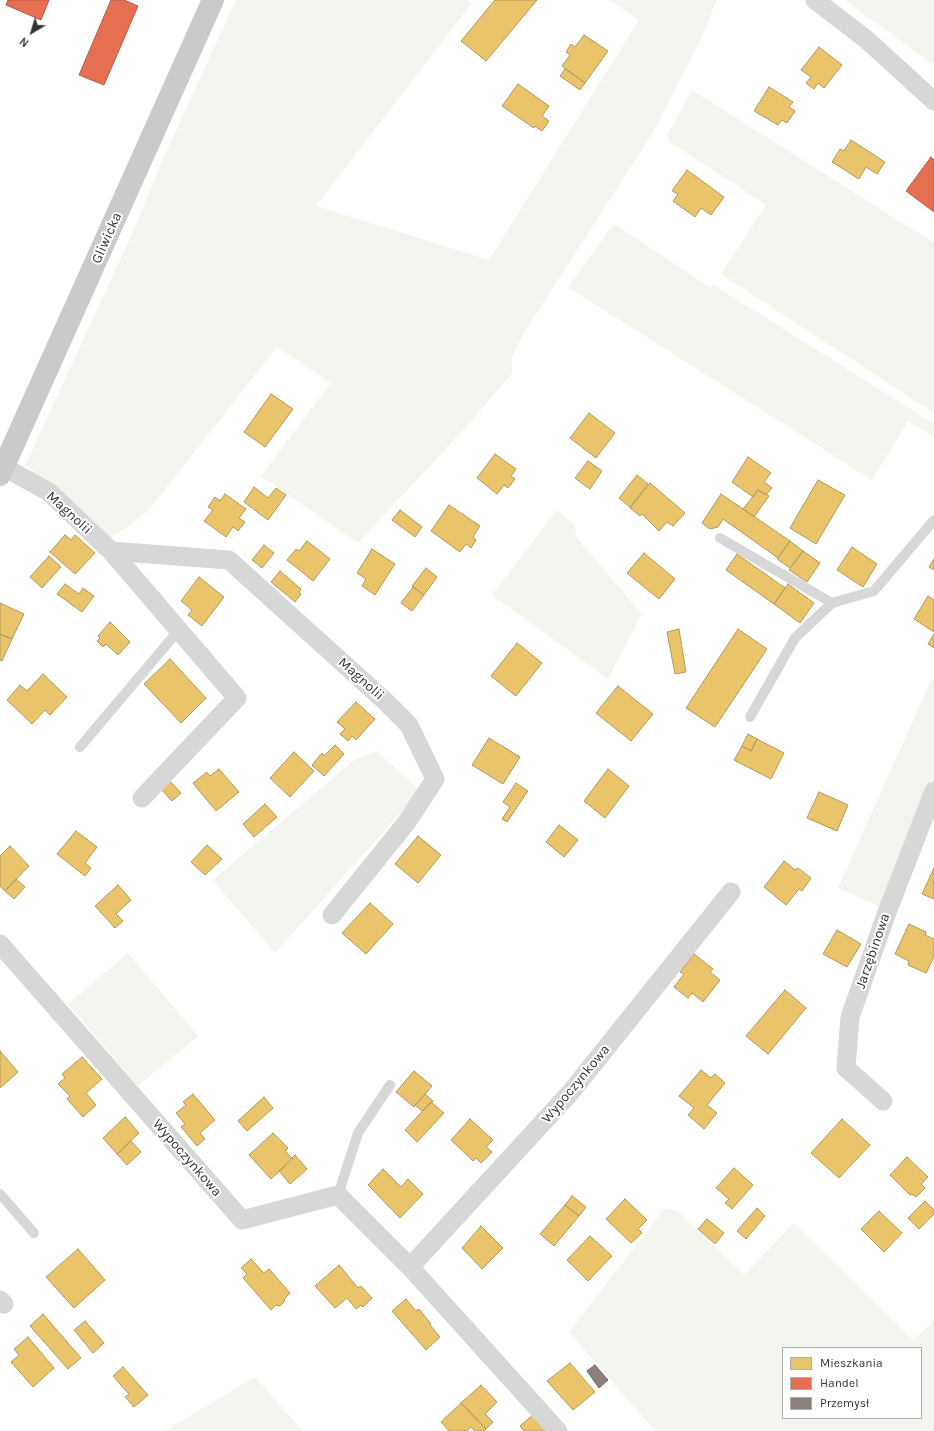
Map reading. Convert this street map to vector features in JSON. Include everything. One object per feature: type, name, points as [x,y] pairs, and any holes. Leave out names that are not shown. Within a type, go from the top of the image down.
[{"type":"main road","name":"Gliwicka","points":[[2,471],[213,0]]},
{"type":"street","points":[[815,0],[867,40],[934,101]]},
{"type":"street","name":"Magnolii","points":[[2,471],[49,492],[110,551],[237,698],[142,798]]},
{"type":"street","name":"Magnolii","points":[[110,551],[229,560],[386,702],[409,725],[435,779],[407,822],[332,915]]},
{"type":"street","name":"Jarzębinowa","points":[[883,1101],[846,1068],[850,1017],[886,915],[934,791]]},
{"type":"street","name":"Wypoczynkowa","points":[[410,1266],[570,1093],[731,892]]},
{"type":"street","name":"Wypoczynkowa","points":[[0,944],[242,1220],[338,1195]]},
{"type":"street","points":[[338,1195],[410,1266],[558,1431]]},
{"type":"lane","points":[[750,717],[795,638],[832,603],[874,591],[934,520]]},
{"type":"lane","points":[[720,538],[832,603]]},
{"type":"lane","points":[[80,747],[178,631]]},
{"type":"lane","points":[[338,1195],[358,1133],[390,1085]]},
{"type":"lane","points":[[0,1194],[34,1233]]},
{"type":"shaded area","points":[[236,0],[467,0],[472,3],[316,206],[489,260],[639,20],[610,0],[717,0],[701,39],[653,132],[524,333],[512,356],[512,373],[468,425],[358,543],[261,476],[331,383],[277,347],[148,511],[110,539],[52,484],[25,466],[132,234],[163,159]]},
{"type":"shaded area","points":[[845,0],[934,0],[934,62],[932,64]]},
{"type":"shaded area","points":[[692,90],[934,243],[934,413],[721,274],[766,205],[669,141],[667,136]]},
{"type":"shaded area","points":[[614,224],[711,288],[714,285],[934,424],[934,437],[908,421],[872,480],[568,287]]},
{"type":"shaded area","points":[[557,510],[574,525],[577,538],[642,614],[608,679],[492,595]]},
{"type":"shaded area","points":[[931,680],[934,682],[934,776],[881,907],[838,888]]},
{"type":"shaded area","points":[[377,751],[420,791],[275,953],[213,880],[353,761]]},
{"type":"shaded area","points":[[128,953],[198,1036],[138,1086],[68,1004]]},
{"type":"shaded area","points":[[665,1208],[679,1212],[744,1275],[794,1223],[913,1340],[934,1321],[934,1431],[655,1431],[569,1332]]},
{"type":"shaded area","points":[[255,1377],[303,1431],[165,1431]]},
{"type":"building: Mieszkania","points":[[495,0],[537,0],[486,61],[461,41]]},
{"type":"building: Mieszkania","points":[[584,35],[608,51],[585,83],[562,66],[570,55],[566,52],[571,44],[575,47]]},
{"type":"building: Mieszkania","points":[[819,47],[842,65],[824,88],[818,83],[814,89],[806,83],[811,77],[801,70]]},
{"type":"building: Mieszkania","points":[[565,69],[585,83],[580,90],[560,76]]},
{"type":"building: Mieszkania","points":[[518,84],[549,106],[542,116],[549,121],[542,131],[535,126],[534,128],[502,106]]},
{"type":"building: Mieszkania","points":[[769,87],[793,102],[789,107],[795,111],[787,123],[782,120],[778,125],[754,111]]},
{"type":"building: Mieszkania","points":[[851,140],[885,162],[877,174],[866,167],[859,179],[832,162],[840,149],[844,151]]},
{"type":"building: Mieszkania","points":[[687,170],[724,197],[711,215],[701,208],[695,217],[673,201],[678,194],[672,191]]},
{"type":"building: Mieszkania","points":[[271,394],[293,409],[265,447],[244,432]]},
{"type":"building: Mieszkania","points":[[589,413],[615,433],[596,458],[570,438]]},
{"type":"building: Mieszkania","points":[[495,454],[516,469],[511,476],[515,479],[508,488],[504,485],[497,494],[477,478]]},
{"type":"building: Mieszkania","points":[[748,457],[771,473],[764,482],[772,488],[766,495],[758,490],[753,497],[732,482]]},
{"type":"building: Mieszkania","points":[[588,461],[602,471],[590,489],[575,478]]},
{"type":"building: Mieszkania","points":[[637,475],[648,484],[630,507],[619,498]]},
{"type":"building: Mieszkania","points":[[818,480],[845,495],[816,544],[790,528]]},
{"type":"building: Mieszkania","points":[[650,483],[685,513],[673,526],[667,522],[659,531],[642,514],[640,516],[630,508]]},
{"type":"building: Mieszkania","points":[[254,487],[268,498],[276,488],[286,495],[268,520],[244,502]]},
{"type":"building: Mieszkania","points":[[758,490],[769,496],[754,517],[743,509]]},
{"type":"building: Mieszkania","points":[[225,494],[246,509],[239,518],[245,522],[238,531],[233,527],[226,537],[204,521],[213,510],[208,507],[215,497],[220,501]]},
{"type":"building: Mieszkania","points":[[721,494],[790,541],[778,558],[723,519],[718,527],[710,529],[702,523]]},
{"type":"building: Mieszkania","points":[[449,505],[480,526],[473,537],[476,540],[471,548],[466,544],[460,552],[431,531]]},
{"type":"building: Mieszkania","points":[[400,510],[422,527],[415,537],[392,520]]},
{"type":"building: Mieszkania","points":[[65,535],[71,540],[75,535],[95,553],[75,574],[50,552]]},
{"type":"building: Mieszkania","points":[[307,541],[330,559],[313,581],[287,560],[296,549],[299,551]]},
{"type":"building: Mieszkania","points":[[790,541],[803,551],[790,568],[777,559]]},
{"type":"building: Mieszkania","points":[[264,545],[274,553],[262,568],[252,560]]},
{"type":"building: Mieszkania","points":[[852,547],[877,564],[863,587],[837,570]]},
{"type":"building: Mieszkania","points":[[372,549],[395,564],[375,595],[362,586],[366,579],[357,573]]},
{"type":"building: Mieszkania","points":[[803,551],[820,563],[807,582],[789,570]]},
{"type":"building: Mieszkania","points":[[644,553],[675,579],[659,599],[627,573]]},
{"type":"building: Mieszkania","points":[[737,554],[785,588],[774,604],[726,570]]},
{"type":"building: Mieszkania","points":[[49,556],[61,567],[42,588],[30,577]]},
{"type":"building: Mieszkania","points":[[934,559],[934,570],[929,567]]},
{"type":"building: Mieszkania","points":[[426,568],[437,577],[424,595],[412,586]]},
{"type":"building: Mieszkania","points":[[280,571],[301,589],[299,592],[301,594],[295,602],[271,582]]},
{"type":"building: Mieszkania","points":[[199,577],[224,597],[202,626],[188,615],[192,610],[181,601]]},
{"type":"building: Mieszkania","points":[[65,584],[79,594],[83,588],[94,596],[82,612],[57,594]]},
{"type":"building: Mieszkania","points":[[788,584],[814,603],[800,623],[774,604]]},
{"type":"building: Mieszkania","points":[[413,587],[424,595],[412,611],[401,603]]},
{"type":"building: Mieszkania","points":[[928,596],[934,600],[934,632],[914,619]]},
{"type":"building: Mieszkania","points":[[0,603],[24,614],[12,639],[0,634]]},
{"type":"building: Mieszkania","points":[[110,622],[130,642],[118,655],[106,644],[103,647],[97,641],[100,638],[98,636]]},
{"type":"building: Mieszkania","points":[[679,629],[686,672],[675,674],[667,632]]},
{"type":"building: Mieszkania","points":[[738,629],[767,649],[715,727],[686,708]]},
{"type":"building: Mieszkania","points":[[0,634],[12,639],[2,661],[0,660]]},
{"type":"building: Mieszkania","points":[[934,634],[934,648],[928,644]]},
{"type":"building: Mieszkania","points":[[517,643],[542,663],[516,696],[491,676]]},
{"type":"building: Mieszkania","points":[[170,659],[206,698],[181,723],[144,684]]},
{"type":"building: Mieszkania","points":[[43,674],[67,697],[50,715],[45,710],[32,724],[7,700],[20,685],[27,691]]},
{"type":"building: Mieszkania","points":[[618,686],[653,714],[631,741],[596,713]]},
{"type":"building: Mieszkania","points":[[356,702],[375,719],[356,740],[352,736],[348,741],[340,734],[345,729],[337,722]]},
{"type":"building: Mieszkania","points":[[748,734],[757,739],[751,751],[742,746]]},
{"type":"building: Mieszkania","points":[[489,738],[520,757],[503,784],[472,765]]},
{"type":"building: Mieszkania","points":[[757,739],[784,753],[771,779],[734,760],[742,746],[751,751]]},
{"type":"building: Mieszkania","points":[[335,745],[344,754],[324,776],[312,765],[322,753],[324,756]]},
{"type":"building: Mieszkania","points":[[294,752],[314,771],[290,797],[270,778]]},
{"type":"building: Mieszkania","points":[[219,769],[239,792],[216,811],[193,783],[207,772],[210,776]]},
{"type":"building: Mieszkania","points":[[608,769],[629,786],[605,818],[584,801]]},
{"type":"building: Mieszkania","points":[[168,779],[181,793],[172,801],[159,787]]},
{"type":"building: Mieszkania","points":[[516,783],[528,791],[507,822],[502,819],[510,807],[503,802]]},
{"type":"building: Mieszkania","points":[[819,792],[848,805],[837,831],[807,818]]},
{"type":"building: Mieszkania","points":[[265,804],[277,817],[254,837],[243,824]]},
{"type":"building: Mieszkania","points":[[559,825],[578,840],[564,857],[546,842]]},
{"type":"building: Mieszkania","points":[[76,831],[97,847],[85,863],[91,868],[85,876],[57,854]]},
{"type":"building: Mieszkania","points":[[418,836],[441,855],[418,883],[395,864]]},
{"type":"building: Mieszkania","points":[[207,845],[222,859],[205,875],[191,862]]},
{"type":"building: Mieszkania","points":[[10,846],[29,866],[5,891],[0,886],[0,856]]},
{"type":"building: Mieszkania","points":[[784,861],[795,870],[798,868],[811,878],[802,891],[799,889],[786,905],[764,887]]},
{"type":"building: Mieszkania","points":[[934,868],[934,899],[922,894]]},
{"type":"building: Mieszkania","points":[[16,879],[25,887],[14,899],[5,891]]},
{"type":"building: Mieszkania","points":[[118,885],[131,900],[116,914],[123,921],[115,928],[95,906]]},
{"type":"building: Mieszkania","points":[[370,903],[393,924],[366,954],[342,933]]},
{"type":"building: Mieszkania","points":[[909,924],[926,932],[925,935],[934,939],[934,957],[926,973],[908,965],[909,961],[895,954]]},
{"type":"building: Mieszkania","points":[[837,930],[861,944],[847,967],[823,954]]},
{"type":"building: Mieszkania","points":[[694,954],[713,969],[710,972],[720,980],[703,1002],[692,993],[688,998],[674,987],[684,974],[680,972]]},
{"type":"building: Mieszkania","points":[[785,990],[806,1008],[768,1054],[746,1036]]},
{"type":"building: Mieszkania","points":[[0,1051],[18,1072],[0,1088]]},
{"type":"building: Mieszkania","points":[[82,1057],[102,1079],[86,1093],[96,1105],[83,1117],[67,1099],[70,1096],[58,1084],[65,1078],[62,1074]]},
{"type":"building: Mieszkania","points":[[701,1070],[711,1078],[715,1074],[725,1083],[707,1105],[717,1113],[704,1129],[688,1115],[694,1108],[679,1096]]},
{"type":"building: Mieszkania","points":[[414,1071],[432,1086],[414,1107],[396,1092]]},
{"type":"building: Mieszkania","points":[[193,1094],[215,1120],[200,1133],[205,1139],[197,1146],[181,1127],[185,1124],[176,1113],[186,1105],[183,1102]]},
{"type":"building: Mieszkania","points":[[425,1094],[433,1101],[422,1111],[415,1105]]},
{"type":"building: Mieszkania","points":[[264,1097],[273,1108],[247,1131],[238,1121]]},
{"type":"building: Mieszkania","points":[[431,1102],[444,1113],[417,1142],[405,1130]]},
{"type":"building: Mieszkania","points":[[125,1117],[139,1133],[117,1154],[103,1138]]},
{"type":"building: Mieszkania","points":[[470,1119],[493,1140],[486,1147],[492,1152],[481,1163],[476,1158],[473,1161],[451,1140]]},
{"type":"building: Mieszkania","points":[[842,1119],[870,1145],[839,1178],[811,1153]]},
{"type":"building: Mieszkania","points":[[273,1133],[288,1148],[285,1151],[293,1159],[271,1179],[249,1155]]},
{"type":"building: Mieszkania","points":[[131,1141],[141,1152],[127,1165],[117,1154]]},
{"type":"building: Mieszkania","points":[[295,1155],[307,1169],[290,1184],[279,1171]]},
{"type":"building: Mieszkania","points":[[907,1157],[928,1177],[921,1184],[925,1188],[916,1197],[912,1194],[910,1195],[890,1175]]},
{"type":"building: Mieszkania","points":[[734,1168],[753,1185],[732,1209],[725,1203],[729,1199],[716,1188]]},
{"type":"building: Mieszkania","points":[[383,1169],[401,1187],[408,1179],[423,1194],[400,1218],[368,1185]]},
{"type":"building: Mieszkania","points":[[572,1196],[586,1207],[579,1216],[565,1205]]},
{"type":"building: Mieszkania","points":[[625,1199],[647,1220],[638,1229],[642,1233],[631,1243],[606,1219]]},
{"type":"building: Mieszkania","points":[[925,1201],[934,1210],[934,1214],[919,1229],[908,1218]]},
{"type":"building: Mieszkania","points":[[565,1205],[579,1216],[554,1246],[540,1234]]},
{"type":"building: Mieszkania","points":[[757,1208],[765,1216],[746,1239],[737,1231]]},
{"type":"building: Mieszkania","points":[[879,1211],[902,1233],[884,1252],[861,1229]]},
{"type":"building: Mieszkania","points":[[707,1219],[724,1233],[715,1244],[698,1229]]},
{"type":"building: Mieszkania","points":[[481,1226],[503,1248],[482,1269],[462,1248]]},
{"type":"building: Mieszkania","points":[[590,1236],[612,1256],[588,1281],[567,1260]]},
{"type":"building: Mieszkania","points":[[78,1249],[105,1280],[74,1308],[46,1277]]},
{"type":"building: Mieszkania","points":[[251,1259],[264,1273],[269,1269],[290,1293],[280,1306],[276,1305],[271,1310],[243,1278],[247,1274],[241,1268]]},
{"type":"building: Mieszkania","points":[[339,1265],[358,1288],[361,1286],[372,1298],[363,1307],[361,1305],[356,1309],[347,1298],[335,1308],[315,1286]]},
{"type":"building: Mieszkania","points":[[406,1299],[416,1311],[419,1309],[440,1337],[426,1350],[392,1311]]},
{"type":"building: Mieszkania","points":[[43,1314],[81,1358],[68,1369],[30,1326]]},
{"type":"building: Mieszkania","points":[[85,1321],[104,1343],[93,1353],[74,1330]]},
{"type":"building: Mieszkania","points":[[28,1337],[54,1368],[33,1387],[11,1362],[19,1355],[14,1349]]},
{"type":"building: Mieszkania","points":[[570,1363],[595,1392],[573,1410],[547,1381]]},
{"type":"building: Mieszkania","points":[[123,1367],[148,1395],[134,1407],[125,1397],[129,1394],[113,1376]]},
{"type":"building: Mieszkania","points":[[481,1385],[497,1402],[485,1414],[493,1422],[486,1429],[461,1403]]},
{"type":"building: Mieszkania","points":[[461,1403],[486,1429],[484,1431],[475,1431],[471,1427],[467,1431],[449,1431],[441,1422]]},
{"type":"building: Mieszkania","points":[[533,1415],[546,1430],[545,1431],[524,1431],[520,1426]]},
{"type":"building: Handel","points":[[8,0],[49,0],[41,20],[6,5]]},
{"type":"building: Handel","points":[[111,0],[124,0],[138,6],[104,85],[79,75]]},
{"type":"building: Handel","points":[[931,157],[934,160],[934,212],[906,191]]},
{"type":"building: Przemysł","points":[[595,1365],[608,1380],[599,1388],[587,1371]]}]
